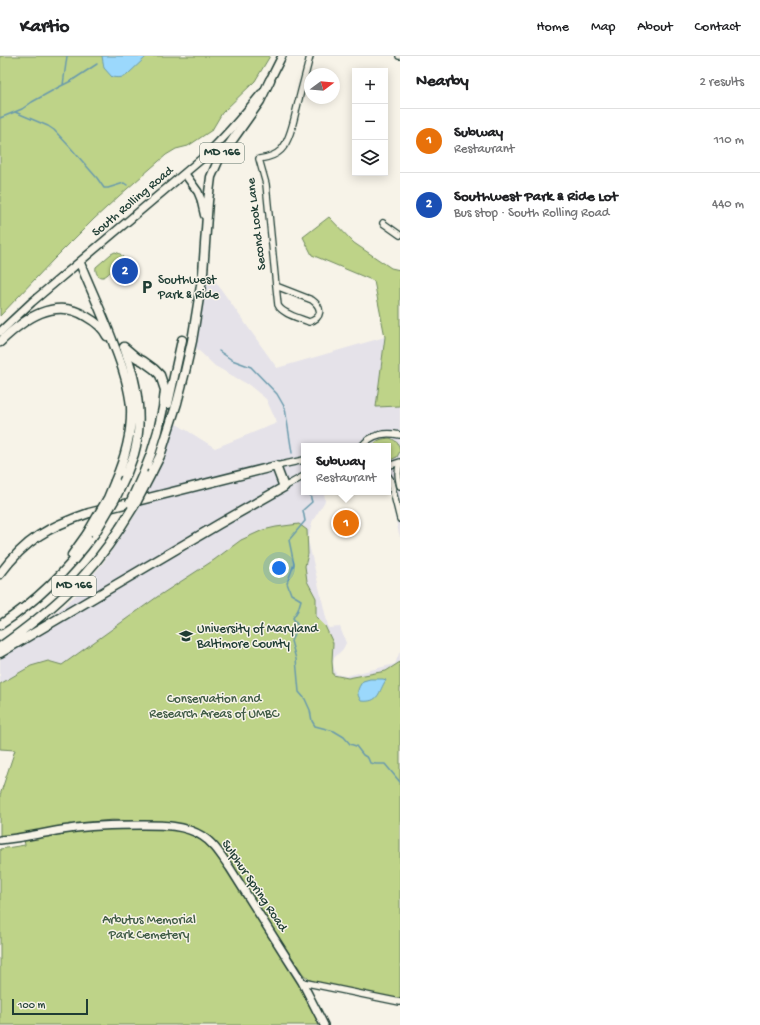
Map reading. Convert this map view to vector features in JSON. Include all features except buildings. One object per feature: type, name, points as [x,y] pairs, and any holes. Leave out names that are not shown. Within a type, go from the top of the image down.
[{"type":"highway","name":"MD 166","points":[[0,647],[52,608],[84,577],[110,544],[137,501],[148,473],[160,456],[185,372],[192,341],[203,273],[211,177],[224,151],[260,101],[270,80]]},
{"type":"highway","points":[[202,202],[206,238]]},
{"type":"highway","name":"MD 166","points":[[0,624],[53,577],[91,534],[108,498],[126,453],[130,415],[129,393],[126,379],[109,331],[80,263]]},
{"type":"highway","points":[[0,342],[32,316],[51,310],[72,310],[83,314],[99,326],[105,333],[120,362]]},
{"type":"highway","points":[[148,473],[162,432],[182,340]]},
{"type":"highway","points":[[91,534],[115,499],[134,455],[137,438],[137,391],[134,376],[124,347],[137,358],[144,361],[160,375],[165,390],[163,408],[151,454],[148,473]]},
{"type":"highway","points":[[0,574],[20,550],[34,538],[48,529],[88,513],[276,466],[284,487],[218,524],[0,653]]},
{"type":"main road","name":"South Rolling Road","points":[[270,80],[271,73],[281,56]]},
{"type":"main road","name":"South Rolling Road","points":[[0,332],[32,302],[185,174],[222,140],[278,72],[287,56]]},
{"type":"main road","points":[[185,174],[198,192],[202,202]]},
{"type":"main road","name":"Sulphur Spring Road","points":[[0,840],[21,838],[88,826],[110,825],[171,826],[194,832],[204,837],[212,844],[223,858],[302,982],[324,1025]]},
{"type":"street","name":"Second Look Lane","points":[[276,286],[316,303],[319,307],[319,314],[317,318],[309,322],[283,312],[279,308],[276,286],[266,184],[259,159],[275,155],[285,146],[292,126],[310,56]]},
{"type":"street","points":[[383,223],[400,235]]},
{"type":"street","points":[[365,443],[373,437],[382,434],[400,435]]},
{"type":"street","points":[[276,466],[301,461]]},
{"type":"street","points":[[400,463],[398,476],[400,486]]},
{"type":"street","points":[[284,487],[301,478]]},
{"type":"street","points":[[391,484],[400,519]]},
{"type":"street","points":[[302,982],[400,1002]]},
{"type":"shaded area","name":"Conservation and Research Areas of UMBC","points":[[208,271],[277,368],[385,337],[376,407],[400,406],[400,538],[390,495],[391,443],[301,443],[301,495],[324,495],[325,501],[312,522],[308,540],[328,626],[330,628],[340,627],[346,643],[343,649],[334,658],[333,664],[336,674],[346,676],[395,664],[400,651],[400,999],[310,980],[303,974],[220,848],[210,837],[202,832],[192,827],[162,822],[112,820],[69,825],[54,829],[0,795],[15,750],[0,749],[0,659],[74,597],[103,563],[142,503],[165,455],[175,423],[215,448],[277,423],[266,399],[249,385],[215,366],[195,347]]},
{"type":"green space","points":[[0,56],[270,56],[255,81],[222,113],[212,130],[188,146],[176,149],[166,155],[119,196],[53,260],[0,316]]},
{"type":"green space","points":[[329,217],[354,243],[391,268],[400,270],[400,406],[376,407],[385,337],[374,281],[312,255],[303,237]]},
{"type":"green space","points":[[115,252],[122,256],[122,260],[106,276],[99,276],[96,272],[96,267]]},
{"type":"green space","points":[[390,438],[397,443],[400,451],[397,457],[391,460],[391,443],[376,443],[382,439]]},
{"type":"green space","name":"Conservation and Research Areas of UMBC","points":[[299,524],[307,530],[308,554],[305,566],[307,581],[316,598],[316,617],[325,626],[333,643],[333,675],[348,678],[386,671],[400,662],[400,999],[320,984],[310,980],[303,974],[220,848],[210,837],[192,827],[162,822],[112,820],[69,825],[25,834],[0,837],[0,795],[15,750],[0,749],[0,684],[31,666],[48,661],[62,665],[157,597],[214,560],[241,540],[263,530]]},
{"type":"green space","name":"Arbutus Memorial Park Cemetery","points":[[88,829],[174,829],[192,834],[211,848],[228,868],[254,912],[271,937],[300,985],[321,1025],[0,1025],[0,849],[25,845],[24,840]]},
{"type":"water","points":[[102,56],[147,56],[127,75],[118,78],[112,77],[104,68]]},
{"type":"water","points":[[370,679],[386,680],[378,696],[372,700],[361,701],[358,696],[359,686],[363,681]]},
{"type":"waterway","points":[[63,85],[67,56]]},
{"type":"waterway","points":[[0,118],[22,109],[71,81],[97,64]]},
{"type":"waterway","points":[[15,112],[54,130],[97,178],[104,188],[124,183],[127,185]]},
{"type":"waterway","points":[[219,351],[232,360],[251,367],[277,394],[285,408],[292,453]]},
{"type":"waterway","points":[[310,495],[312,502],[303,510],[305,521],[289,540],[294,564],[287,583],[291,594],[301,600],[298,610],[293,618],[298,626],[291,641],[296,659],[299,692],[305,699],[315,726],[334,731],[344,737],[350,744],[356,746],[363,755],[368,758],[370,763],[385,764],[400,782]]},
{"type":"place","name":"Southwest Park & Ride Lot","points":[[125,271]]},
{"type":"place","name":"Southwest Park & Ride","points":[[147,287]]},
{"type":"place","name":"Subway","points":[[346,523]]},
{"type":"place","name":"University of Maryland Baltimore County","points":[[186,636]]}]
